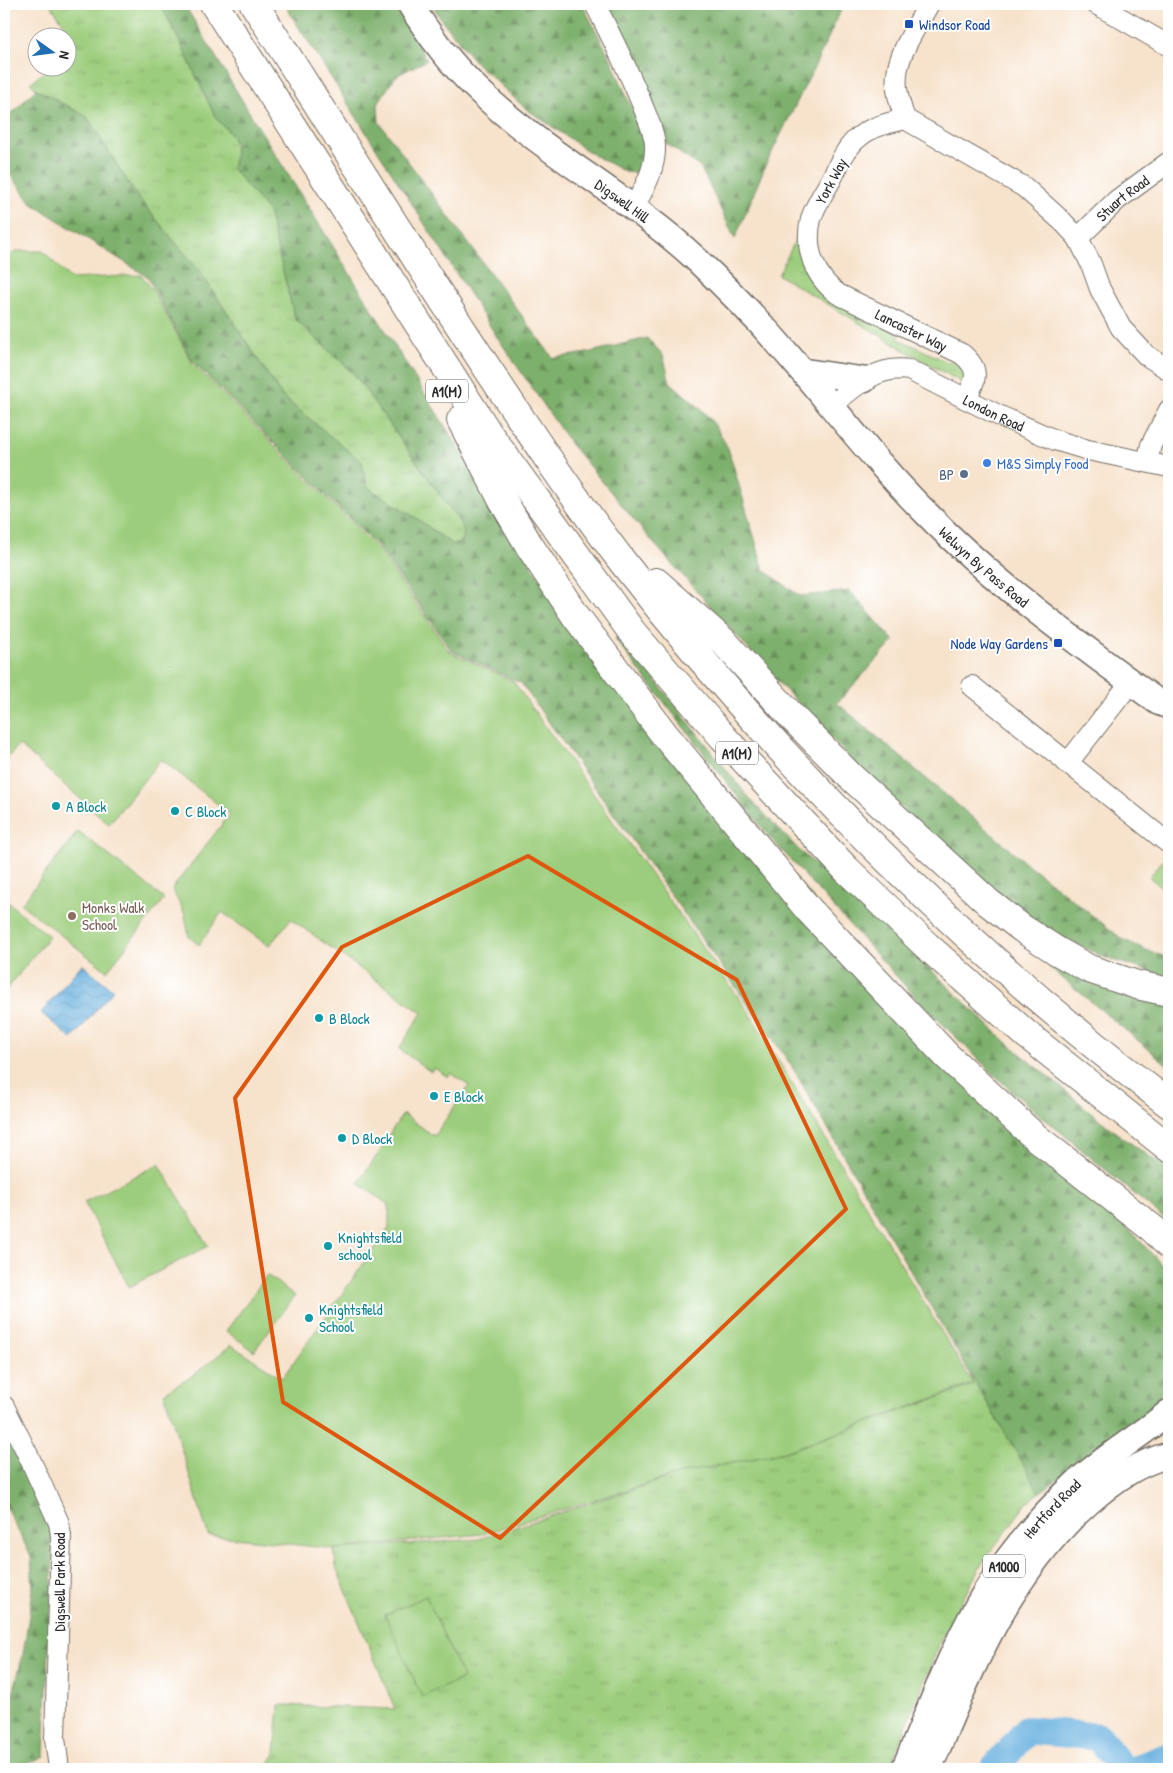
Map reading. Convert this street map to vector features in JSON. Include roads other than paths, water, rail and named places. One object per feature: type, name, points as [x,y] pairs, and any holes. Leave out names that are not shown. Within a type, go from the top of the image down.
[{"type":"highway","name":"A1(M)","points":[[214,4],[490,436],[632,632],[723,737],[845,868],[927,946],[1026,1034],[1169,1148]]},
{"type":"highway","name":"A1(M)","points":[[254,4],[415,259],[536,442],[624,564],[724,685],[815,787],[909,881],[986,952],[1095,1046],[1169,1104]]},
{"type":"highway","name":"A1(M)","points":[[390,281],[503,501],[529,545],[581,622],[664,734],[717,800],[808,910],[947,1056],[1034,1136],[1152,1229],[1169,1245]]},
{"type":"highway","name":"A1(M)","points":[[604,536],[724,642],[795,720],[850,776],[989,903],[1023,929],[1057,951],[1089,968],[1137,985],[1169,992]]},
{"type":"main road","name":"Digswell Hill","points":[[410,4],[450,59],[483,94],[534,137],[634,207],[670,236],[751,313],[831,406]]},
{"type":"main road","points":[[802,371],[864,380]]},
{"type":"main road","name":"Welwyn By Pass Road","points":[[831,406],[898,484],[956,543],[997,579],[1166,709]]},
{"type":"main road","name":"Hertford Road","points":[[904,1769],[964,1631],[986,1590],[1009,1559],[1030,1531],[1078,1482],[1105,1459],[1169,1412]]},
{"type":"main road","name":"Hertford Road","points":[[929,1769],[990,1630],[1010,1595],[1033,1562],[1078,1512],[1123,1474],[1139,1465],[1169,1455]]},
{"type":"street","points":[[594,4],[635,85],[654,134],[655,146],[651,170],[634,207]]},
{"type":"street","points":[[929,4],[904,52],[897,74],[899,102],[905,119],[1024,187],[1063,222],[1078,238],[1091,264],[1100,290],[1121,328],[1146,355],[1169,370]]},
{"type":"street","points":[[1107,6],[1169,46]]},
{"type":"street","name":"York Way","points":[[820,277],[810,250],[809,233],[812,219],[843,156],[860,135],[873,128],[905,119]]},
{"type":"street","name":"Stuart Road","points":[[1078,238],[1117,200],[1169,162]]},
{"type":"street","name":"Lancaster Way","points":[[820,277],[830,288],[846,300],[962,354],[968,359],[975,372],[974,383],[966,399]]},
{"type":"street","name":"London Road","points":[[831,406],[864,380],[889,369],[909,370],[1021,426],[1055,440],[1088,450],[1169,468]]},
{"type":"street","points":[[1147,462],[1151,445],[1169,410]]},
{"type":"street","points":[[1067,764],[1131,682]]},
{"type":"street","points":[[972,686],[1168,843]]},
{"type":"street","name":"Digswell Park Road","points":[[4,1406],[59,1523],[61,1536],[55,1738],[59,1769]]},
{"type":"water","points":[[82,964],[113,990],[72,1039],[41,1013]]},
{"type":"waterway","points":[[994,1769],[1027,1730],[1099,1737],[1122,1769]]},
{"type":"waterway","points":[[1135,1769],[1169,1756]]},
{"type":"place","name":"Windsor Road","points":[[909,24]]},
{"type":"place","name":"M&S Simply Food","points":[[987,463]]},
{"type":"place","name":"BP","points":[[964,474]]},
{"type":"place","name":"Node Way Gardens","points":[[1058,643]]},
{"type":"place","name":"A Block","points":[[56,806]]},
{"type":"place","name":"C Block","points":[[175,811]]},
{"type":"place","name":"Monks Walk School","points":[[72,916]]},
{"type":"place","name":"B Block","points":[[319,1018]]},
{"type":"place","name":"E Block","points":[[434,1096]]},
{"type":"place","name":"D Block","points":[[342,1138]]},
{"type":"place","name":"Knightsfield school","points":[[328,1246]]},
{"type":"place","name":"Knightsfield School","points":[[309,1318]]}]
